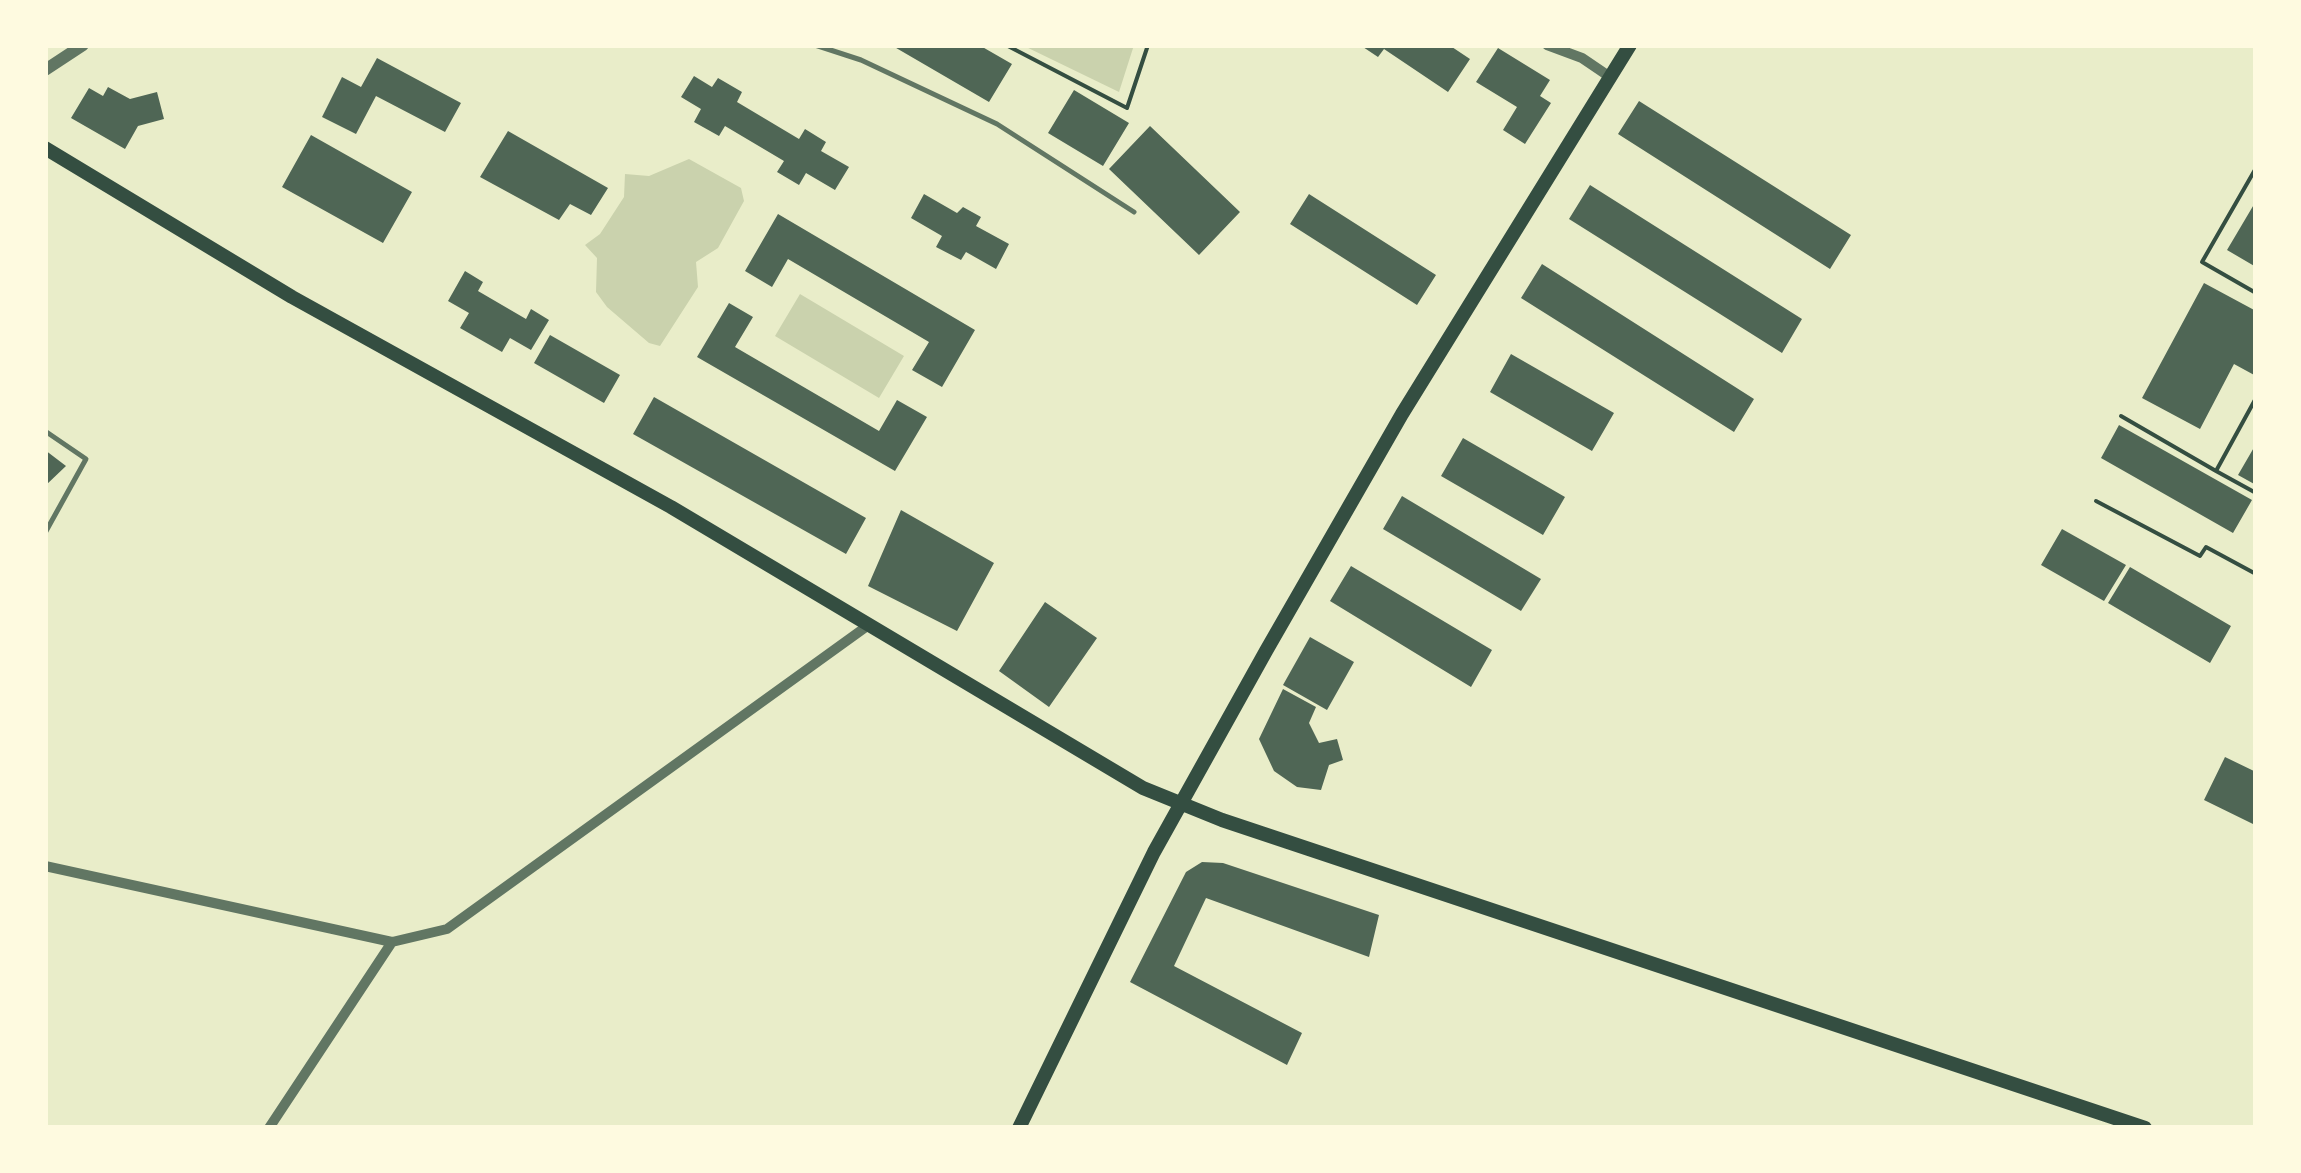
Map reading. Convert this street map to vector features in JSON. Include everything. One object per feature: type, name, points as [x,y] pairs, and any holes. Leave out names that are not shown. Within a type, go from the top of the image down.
[{"type":"main road","points":[[1019,1128],[1181,804],[1402,414],[1630,45]]},
{"type":"main road","points":[[45,148],[292,297],[672,507],[1144,788],[1181,804],[2145,1128]]},
{"type":"street","points":[[45,70],[83,45]]},
{"type":"street","points":[[1547,45],[1582,58],[1610,76]]},
{"type":"street","points":[[45,866],[392,942],[446,929],[870,624]]},
{"type":"street","points":[[269,1128],[392,942]]},
{"type":"lane","points":[[815,45],[861,60],[997,124],[1134,212]]},
{"type":"lane","points":[[45,431],[86,458],[45,533]]},
{"type":"path","points":[[1006,45],[1127,108],[1148,45]]},
{"type":"path","points":[[2256,168],[2202,262],[2256,293]]},
{"type":"path","points":[[2216,471],[2256,398]]},
{"type":"path","points":[[2121,416],[2256,493]]},
{"type":"path","points":[[2096,501],[2200,556],[2206,548],[2256,574]]},
{"type":"green space","points":[[1022,45],[1134,45],[1119,92]]},
{"type":"green space","points":[[689,159],[741,188],[744,201],[718,248],[696,262],[698,287],[660,346],[649,343],[607,307],[596,292],[597,258],[585,245],[600,234],[624,197],[625,174],[649,176]]},
{"type":"green space","points":[[800,294],[904,356],[879,398],[775,336]]},
{"type":"building","points":[[891,45],[979,45],[1012,64],[989,102]]},
{"type":"building","points":[[1360,45],[1449,45],[1470,59],[1448,92],[1384,49],[1378,57]]},
{"type":"building","points":[[1498,48],[1550,80],[1540,96],[1551,103],[1525,144],[1503,130],[1517,107],[1476,82]]},
{"type":"building","points":[[377,58],[461,103],[445,132],[376,96],[356,134],[322,117],[342,77],[361,87]]},
{"type":"building","points":[[694,76],[712,87],[718,78],[742,92],[737,102],[799,139],[805,129],[826,142],[821,151],[849,167],[835,190],[806,173],[799,185],[777,172],[784,161],[725,126],[719,136],[694,122],[701,109],[681,97]]},
{"type":"building","points":[[108,87],[130,99],[157,92],[164,119],[138,126],[125,149],[71,118],[89,88],[103,96]]},
{"type":"building","points":[[1074,90],[1129,123],[1103,166],[1048,133]]},
{"type":"building","points":[[1639,101],[1851,235],[1830,269],[1618,134]]},
{"type":"building","points":[[1150,126],[1240,212],[1199,255],[1109,169]]},
{"type":"building","points":[[508,131],[608,188],[591,215],[570,204],[559,220],[480,177]]},
{"type":"building","points":[[311,135],[412,192],[383,243],[282,187]]},
{"type":"building","points":[[1590,185],[1802,319],[1782,353],[1569,219]]},
{"type":"building","points":[[924,194],[957,213],[963,207],[981,217],[976,226],[1009,244],[996,269],[966,252],[961,260],[936,247],[942,236],[911,218]]},
{"type":"building","points":[[1309,194],[1436,275],[1417,305],[1290,224]]},
{"type":"building","points":[[2256,201],[2256,267],[2227,250]]},
{"type":"building","points":[[778,214],[975,330],[942,387],[912,370],[929,342],[788,259],[772,287],[745,271]]},
{"type":"building","points":[[1542,264],[1754,399],[1734,432],[1521,298]]},
{"type":"building","points":[[465,271],[483,282],[478,291],[526,319],[531,309],[549,320],[531,350],[510,338],[502,352],[460,328],[469,313],[448,301]]},
{"type":"building","points":[[2204,283],[2256,311],[2256,376],[2234,364],[2200,429],[2142,398]]},
{"type":"building","points":[[729,303],[753,317],[735,347],[879,431],[897,400],[927,417],[895,471],[697,357]]},
{"type":"building","points":[[550,335],[620,375],[604,403],[534,363]]},
{"type":"building","points":[[1511,354],[1614,413],[1592,451],[1490,392]]},
{"type":"building","points":[[654,397],[866,518],[846,554],[633,434]]},
{"type":"building","points":[[2119,425],[2252,500],[2233,533],[2101,458]]},
{"type":"building","points":[[1463,438],[1565,497],[1543,535],[1441,476]]},
{"type":"building","points":[[2256,444],[2256,485],[2238,475]]},
{"type":"building","points":[[45,450],[66,466],[45,486]]},
{"type":"building","points":[[1402,496],[1541,579],[1521,611],[1383,529]]},
{"type":"building","points":[[901,510],[994,563],[957,631],[868,586]]},
{"type":"building","points":[[2062,529],[2126,565],[2104,601],[2041,565]]},
{"type":"building","points":[[1351,566],[1492,650],[1471,687],[1330,601]]},
{"type":"building","points":[[2130,567],[2231,626],[2210,663],[2108,603]]},
{"type":"building","points":[[1045,602],[1097,638],[1049,707],[999,671]]},
{"type":"building","points":[[1310,637],[1354,662],[1327,710],[1283,685]]},
{"type":"building","points":[[1283,689],[1316,707],[1309,723],[1319,743],[1337,739],[1343,760],[1329,765],[1321,790],[1297,787],[1274,771],[1259,739]]},
{"type":"building","points":[[2225,757],[2256,772],[2253,824],[2204,800]]},
{"type":"building","points":[[1202,862],[1223,863],[1379,915],[1369,957],[1206,898],[1174,966],[1302,1033],[1287,1065],[1130,982],[1186,872]]}]
